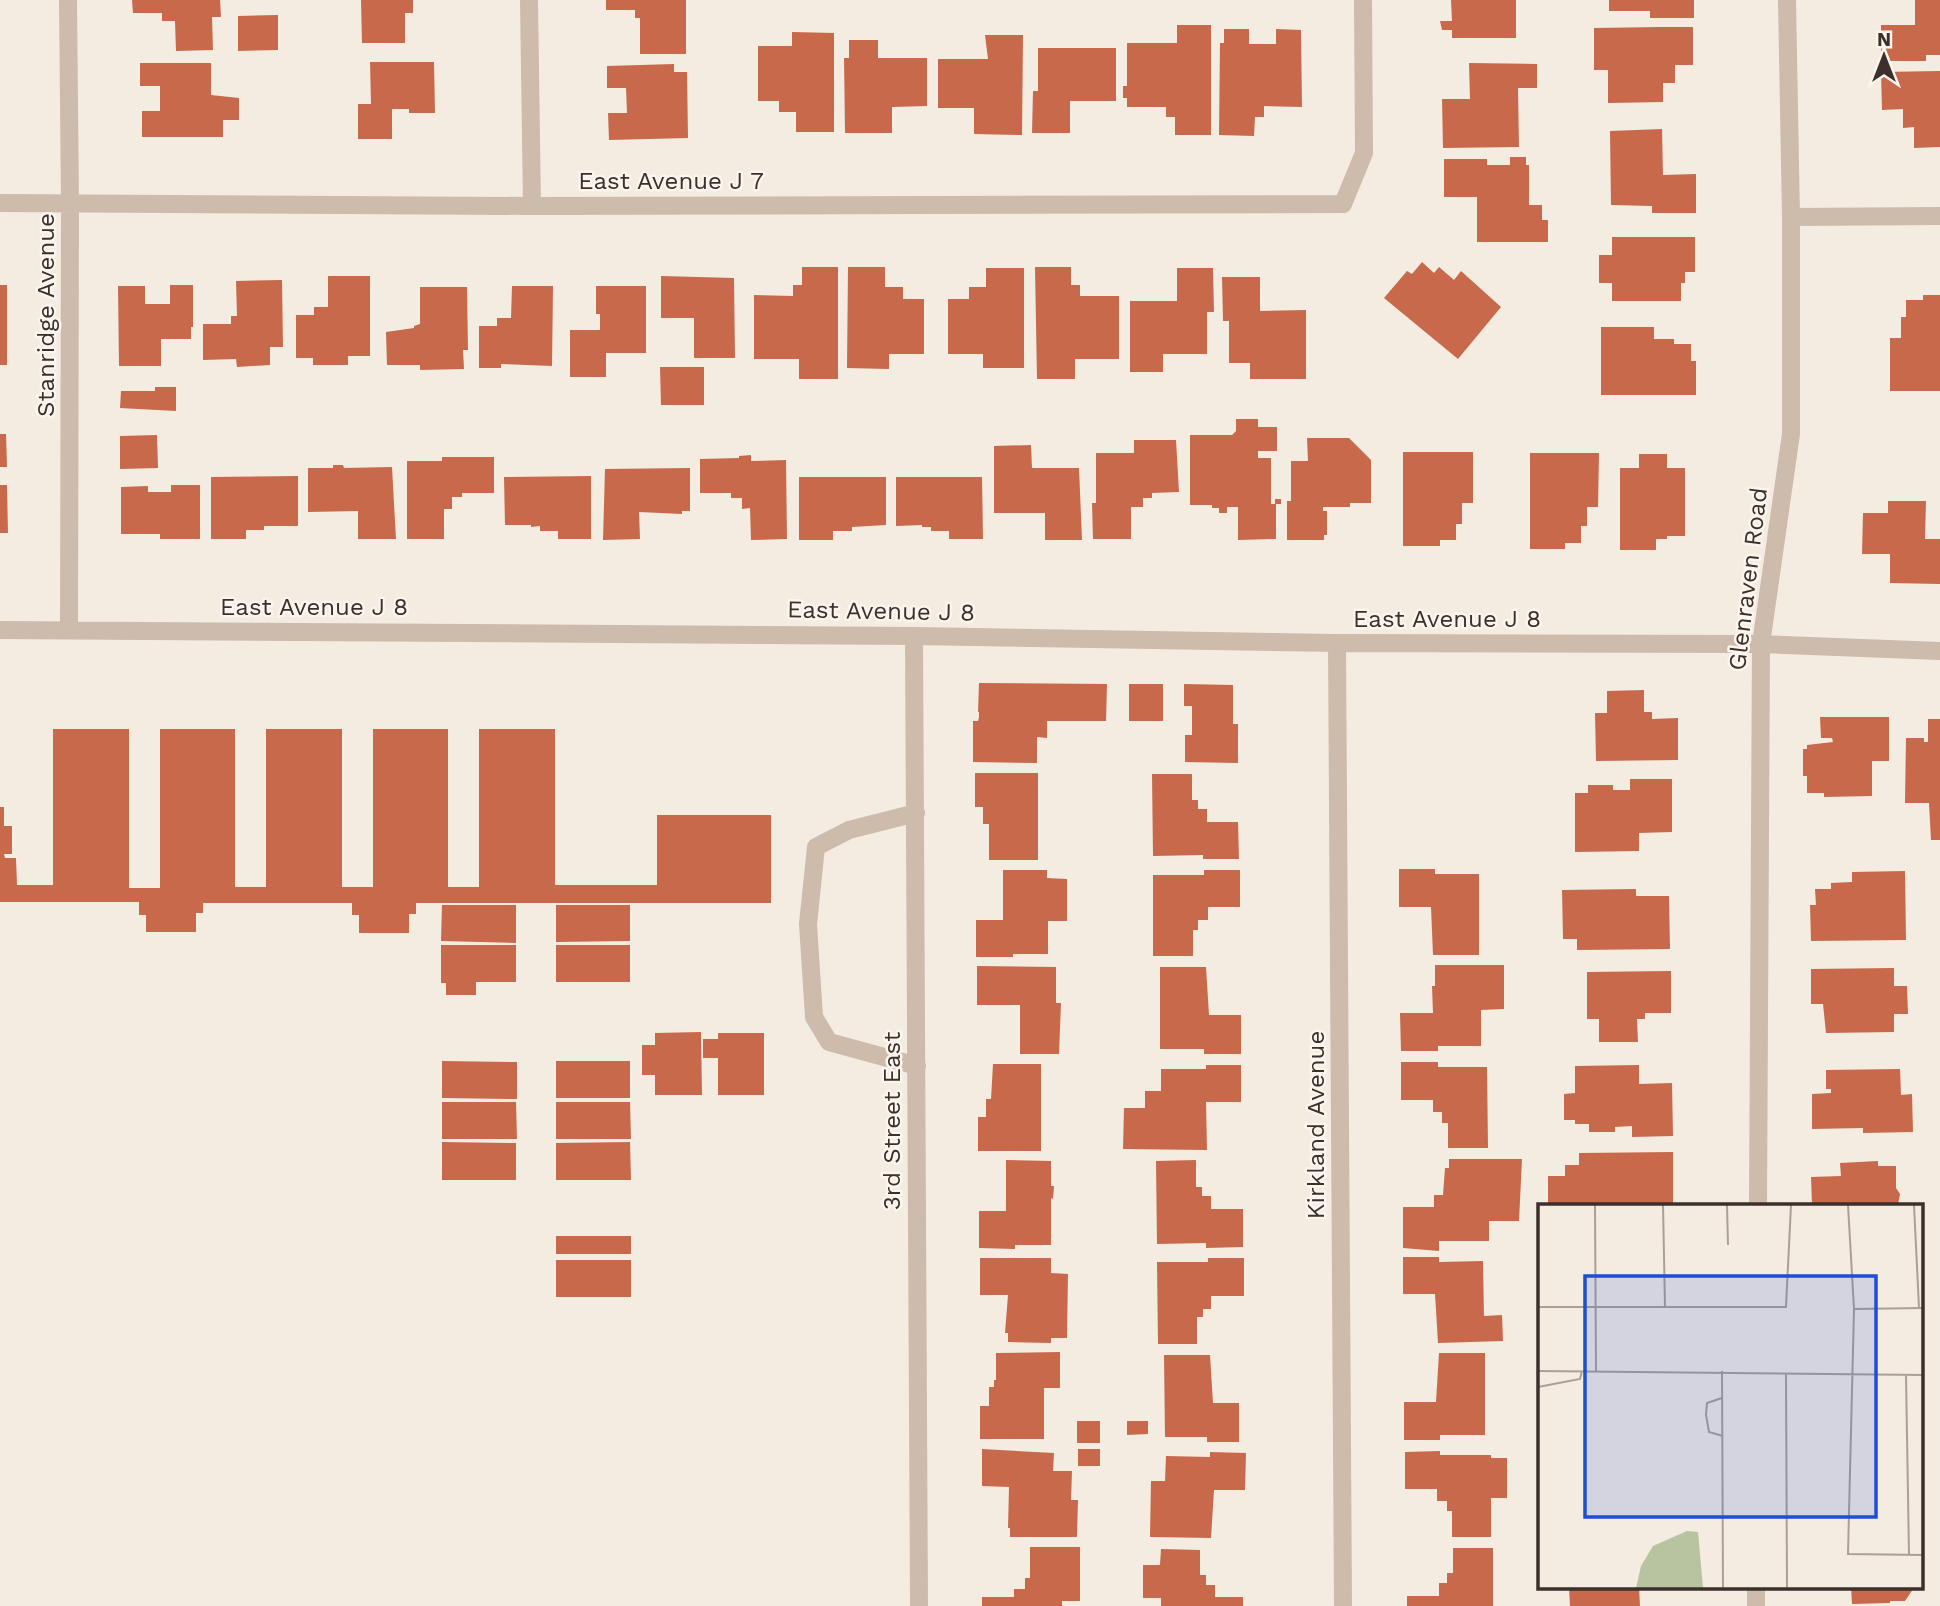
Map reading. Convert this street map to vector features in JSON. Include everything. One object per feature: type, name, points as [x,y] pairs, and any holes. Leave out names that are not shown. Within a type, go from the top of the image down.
[{"type":"street","name":"Stanridge Avenue","points":[[68,0],[69,630]]},
{"type":"street","points":[[529,0],[532,206]]},
{"type":"street","name":"East Avenue J 7","points":[[0,203],[532,206],[1343,204],[1364,153],[1363,0]]},
{"type":"street","name":"Glenraven Road","points":[[1758,1204],[1761,644],[1791,434],[1787,0]]},
{"type":"street","points":[[1791,217],[1940,216]]},
{"type":"street","name":"East Avenue J 8","points":[[0,630],[914,636],[1337,643],[1761,644],[1940,651]]},
{"type":"street","name":"3rd Street East","points":[[914,636],[919,1606]]},
{"type":"street","name":"Kirkland Avenue","points":[[1337,643],[1343,1606]]},
{"type":"street","points":[[916,813],[849,830],[816,847],[808,924],[814,1017],[829,1042],[917,1066]]},
{"type":"street","points":[[1756,1588],[1756,1606]]},
{"type":"building","points":[[132,0],[220,0],[221,17],[212,17],[213,50],[176,51],[175,21],[162,21],[162,13],[133,13]]},
{"type":"building","points":[[361,0],[413,0],[413,13],[405,13],[405,43],[362,43]]},
{"type":"building","points":[[606,0],[686,0],[686,54],[640,54],[640,18],[635,18],[635,10],[606,10]]},
{"type":"building","points":[[1451,0],[1516,0],[1516,38],[1452,38],[1452,30],[1442,30],[1440,21],[1452,21]]},
{"type":"building","points":[[1609,0],[1694,0],[1694,18],[1650,18],[1650,11],[1609,11]]},
{"type":"building","points":[[1915,0],[1940,0],[1940,55],[1926,55],[1926,61],[1881,61],[1881,25],[1915,25]]},
{"type":"building","points":[[278,15],[278,50],[238,51],[238,16]]},
{"type":"building","points":[[1177,25],[1211,25],[1211,135],[1175,135],[1175,117],[1166,117],[1166,107],[1127,107],[1127,98],[1123,98],[1123,86],[1127,86],[1127,43],[1177,43]]},
{"type":"building","points":[[1693,27],[1693,65],[1675,65],[1675,83],[1663,83],[1663,102],[1608,103],[1608,70],[1594,70],[1594,28]]},
{"type":"building","points":[[1224,29],[1249,29],[1249,44],[1276,44],[1276,29],[1301,30],[1302,107],[1264,106],[1264,117],[1255,117],[1254,136],[1219,135],[1220,43],[1224,43]]},
{"type":"building","points":[[792,32],[834,33],[834,132],[796,132],[796,112],[779,112],[779,101],[758,101],[758,46],[792,46]]},
{"type":"building","points":[[985,35],[1023,35],[1022,135],[974,134],[974,108],[938,108],[938,59],[988,59]]},
{"type":"building","points":[[849,40],[878,40],[878,58],[927,58],[927,106],[892,107],[892,133],[845,133],[844,58],[849,58]]},
{"type":"building","points":[[1038,48],[1116,48],[1116,101],[1070,101],[1070,133],[1032,133],[1033,91],[1038,91]]},
{"type":"building","points":[[370,62],[434,62],[435,113],[409,113],[409,109],[392,109],[392,139],[358,139],[358,104],[371,104]]},
{"type":"building","points":[[140,63],[211,63],[211,95],[239,98],[239,120],[223,120],[223,137],[142,137],[142,111],[160,111],[160,86],[140,86]]},
{"type":"building","points":[[1469,63],[1537,64],[1537,88],[1518,88],[1519,147],[1443,148],[1442,99],[1470,99]]},
{"type":"building","points":[[674,64],[674,72],[687,72],[688,138],[609,140],[608,113],[627,113],[626,88],[607,88],[607,66]]},
{"type":"building","points":[[1940,71],[1940,147],[1914,148],[1914,127],[1903,128],[1903,109],[1882,110],[1881,72]]},
{"type":"building","points":[[1662,129],[1663,175],[1696,174],[1696,213],[1652,213],[1652,206],[1611,205],[1610,131]]},
{"type":"building","points":[[1510,157],[1526,157],[1526,165],[1529,165],[1529,205],[1542,205],[1542,220],[1548,220],[1548,242],[1477,242],[1477,197],[1444,197],[1444,159],[1487,159],[1487,165],[1510,165]]},
{"type":"building","points":[[1612,237],[1695,237],[1695,272],[1685,272],[1685,283],[1681,283],[1681,301],[1612,301],[1612,283],[1599,283],[1599,255],[1612,255]]},
{"type":"building","points":[[1422,262],[1434,273],[1439,267],[1454,280],[1461,271],[1501,307],[1458,359],[1384,298],[1407,271],[1412,274]]},
{"type":"building","points":[[802,267],[838,267],[838,379],[799,379],[799,359],[754,359],[754,295],[793,296],[793,285],[802,285]]},
{"type":"building","points":[[848,267],[885,267],[885,287],[903,287],[903,299],[924,299],[924,354],[889,354],[889,369],[847,368]]},
{"type":"building","points":[[1035,267],[1071,267],[1071,285],[1080,285],[1080,296],[1119,296],[1119,359],[1075,359],[1075,379],[1037,379]]},
{"type":"building","points":[[986,268],[1024,268],[1024,368],[983,368],[983,354],[948,354],[948,299],[969,299],[969,287],[986,287]]},
{"type":"building","points":[[1177,268],[1213,268],[1214,312],[1207,312],[1207,354],[1163,354],[1163,372],[1130,372],[1130,301],[1177,301]]},
{"type":"building","points":[[328,276],[370,276],[370,356],[348,356],[348,365],[313,365],[313,358],[296,358],[296,315],[314,315],[314,307],[328,307]]},
{"type":"building","points":[[661,276],[734,278],[735,358],[694,358],[694,318],[661,318]]},
{"type":"building","points":[[1222,277],[1260,277],[1260,311],[1306,310],[1306,379],[1250,379],[1250,363],[1229,363],[1229,321],[1223,321]]},
{"type":"building","points":[[282,280],[283,347],[270,347],[270,365],[237,367],[236,359],[203,360],[203,324],[231,324],[231,316],[237,316],[236,281]]},
{"type":"building","points":[[0,285],[7,285],[7,365],[0,365]]},
{"type":"building","points":[[170,285],[193,285],[191,339],[161,339],[161,366],[119,366],[118,286],[145,286],[145,304],[170,304]]},
{"type":"building","points":[[512,286],[553,286],[552,366],[501,364],[501,368],[479,368],[479,326],[497,326],[497,318],[511,318]]},
{"type":"building","points":[[596,286],[646,286],[646,353],[606,353],[606,377],[570,377],[570,330],[600,330],[600,314],[596,314]]},
{"type":"building","points":[[420,287],[467,287],[468,350],[463,350],[464,369],[420,370],[420,365],[387,365],[386,332],[414,328],[420,324]]},
{"type":"building","points":[[1923,295],[1940,295],[1940,391],[1890,391],[1890,338],[1901,338],[1901,317],[1906,317],[1906,300],[1923,300]]},
{"type":"building","points":[[1601,327],[1654,327],[1654,339],[1674,339],[1674,344],[1691,344],[1691,361],[1696,361],[1696,395],[1601,395]]},
{"type":"building","points":[[660,367],[704,367],[704,405],[661,405]]},
{"type":"building","points":[[155,387],[176,387],[176,411],[120,408],[121,391],[155,391]]},
{"type":"building","points":[[1236,419],[1258,419],[1258,427],[1277,427],[1277,451],[1258,451],[1258,458],[1271,458],[1271,504],[1275,504],[1275,499],[1281,499],[1281,504],[1276,504],[1276,539],[1238,540],[1238,507],[1227,507],[1227,513],[1219,513],[1219,508],[1212,508],[1212,505],[1190,505],[1190,435],[1232,435],[1236,431]]},
{"type":"building","points":[[0,434],[6,434],[7,467],[0,467]]},
{"type":"building","points":[[157,435],[158,468],[120,469],[120,436]]},
{"type":"building","points":[[1307,438],[1349,438],[1371,460],[1371,503],[1350,503],[1350,507],[1323,507],[1323,511],[1327,511],[1327,535],[1324,535],[1324,540],[1287,540],[1291,461],[1308,461]]},
{"type":"building","points":[[1134,440],[1176,440],[1179,492],[1152,493],[1152,498],[1143,498],[1143,507],[1131,507],[1131,539],[1093,539],[1092,503],[1096,503],[1096,453],[1134,453]]},
{"type":"building","points":[[1031,445],[1032,468],[1079,468],[1082,540],[1045,540],[1045,513],[994,513],[994,446]]},
{"type":"building","points":[[1403,452],[1473,452],[1473,503],[1462,503],[1462,524],[1456,524],[1456,540],[1440,540],[1440,546],[1403,546]]},
{"type":"building","points":[[1530,453],[1599,453],[1598,507],[1587,507],[1587,526],[1581,526],[1581,543],[1565,543],[1565,549],[1530,549]]},
{"type":"building","points":[[1639,454],[1667,454],[1667,468],[1685,468],[1685,536],[1656,539],[1656,550],[1620,550],[1620,468],[1639,468]]},
{"type":"building","points":[[751,455],[751,461],[786,460],[787,539],[751,540],[750,508],[742,509],[742,498],[731,498],[731,493],[700,493],[700,459]]},
{"type":"building","points":[[442,457],[494,457],[494,493],[462,493],[462,497],[452,497],[452,509],[444,509],[444,539],[407,539],[407,461],[442,461]]},
{"type":"building","points":[[333,465],[343,465],[344,468],[392,467],[396,539],[358,539],[358,511],[308,512],[308,468],[333,468]]},
{"type":"building","points":[[690,468],[690,511],[682,511],[682,514],[639,512],[640,539],[603,540],[605,469]]},
{"type":"building","points":[[298,476],[298,526],[264,526],[264,530],[246,530],[246,539],[211,539],[211,477]]},
{"type":"building","points":[[591,476],[591,539],[558,539],[558,531],[540,531],[540,526],[505,525],[504,477]]},
{"type":"building","points":[[799,477],[886,477],[886,525],[852,527],[852,531],[833,531],[833,540],[799,540]]},
{"type":"building","points":[[896,477],[982,477],[983,539],[949,539],[949,531],[931,531],[931,527],[922,525],[896,526]]},
{"type":"building","points":[[0,485],[7,485],[8,533],[0,533]]},
{"type":"building","points":[[171,485],[200,485],[200,539],[160,539],[160,534],[121,534],[121,487],[148,486],[148,492],[171,492]]},
{"type":"building","points":[[1888,501],[1926,501],[1925,539],[1940,539],[1940,584],[1890,583],[1890,554],[1862,554],[1863,513],[1888,513]]},
{"type":"building","points":[[979,683],[1107,684],[1106,721],[1047,721],[1047,738],[1037,737],[1037,763],[973,762],[973,721],[978,721],[979,717]]},
{"type":"building","points":[[1129,684],[1163,684],[1163,721],[1129,721]]},
{"type":"building","points":[[1184,684],[1233,685],[1233,724],[1238,724],[1238,763],[1185,762],[1185,735],[1192,735],[1192,706],[1184,706]]},
{"type":"building","points":[[1644,690],[1644,712],[1652,712],[1652,719],[1678,718],[1678,760],[1596,761],[1595,713],[1607,713],[1607,691]]},
{"type":"building","points":[[1820,717],[1889,717],[1889,761],[1872,761],[1872,796],[1824,797],[1824,793],[1807,793],[1807,776],[1803,776],[1803,749],[1807,749],[1807,745],[1833,742],[1832,738],[1821,738]]},
{"type":"building","points":[[1928,719],[1940,719],[1940,840],[1931,840],[1929,803],[1905,803],[1906,738],[1924,738],[1924,742],[1928,742]]},
{"type":"building","points":[[53,729],[129,729],[129,888],[160,888],[160,729],[235,729],[235,887],[266,887],[266,729],[342,729],[342,887],[373,887],[373,729],[448,729],[448,887],[479,887],[479,729],[555,729],[555,885],[657,885],[657,815],[771,815],[771,903],[416,903],[416,914],[409,914],[409,933],[359,933],[359,915],[352,915],[352,903],[203,903],[203,913],[196,913],[196,932],[146,932],[146,915],[139,915],[139,902],[0,902],[0,807],[4,807],[4,826],[12,826],[12,854],[4,854],[5,858],[16,858],[17,885],[53,885]]},
{"type":"building","points":[[975,773],[1038,773],[1038,860],[989,860],[989,824],[983,824],[983,807],[975,807]]},
{"type":"building","points":[[1152,774],[1192,774],[1192,800],[1198,800],[1198,809],[1207,809],[1207,822],[1238,822],[1239,859],[1203,859],[1203,855],[1153,856]]},
{"type":"building","points":[[1630,779],[1672,779],[1672,832],[1639,833],[1639,851],[1575,852],[1575,793],[1588,793],[1588,785],[1613,785],[1613,790],[1630,790]]},
{"type":"building","points":[[1399,869],[1435,869],[1435,874],[1479,874],[1479,955],[1433,955],[1431,907],[1399,907]]},
{"type":"building","points":[[1003,870],[1047,870],[1047,878],[1067,879],[1067,921],[1048,921],[1048,954],[976,957],[976,920],[1003,920]]},
{"type":"building","points":[[1204,870],[1240,870],[1240,907],[1208,907],[1208,920],[1198,920],[1198,930],[1193,930],[1193,956],[1153,956],[1153,875],[1204,875]]},
{"type":"building","points":[[1905,871],[1906,940],[1811,941],[1810,905],[1816,905],[1815,889],[1831,889],[1831,883],[1852,882],[1852,872]]},
{"type":"building","points":[[1636,889],[1636,896],[1669,896],[1670,949],[1577,950],[1577,939],[1563,939],[1562,890]]},
{"type":"building","points":[[442,905],[516,905],[516,943],[441,941]]},
{"type":"building","points":[[556,905],[630,905],[630,941],[556,942]]},
{"type":"building","points":[[441,945],[516,945],[516,982],[476,982],[476,995],[446,995],[446,983],[441,983]]},
{"type":"building","points":[[556,945],[630,945],[630,982],[556,982]]},
{"type":"building","points":[[1435,965],[1504,965],[1504,1009],[1481,1010],[1481,1046],[1438,1046],[1438,1051],[1401,1051],[1400,1013],[1433,1013],[1432,986],[1435,986]]},
{"type":"building","points":[[977,966],[1056,967],[1056,1003],[1061,1003],[1059,1054],[1020,1054],[1020,1005],[977,1005]]},
{"type":"building","points":[[1160,967],[1206,967],[1209,1015],[1241,1015],[1241,1054],[1204,1054],[1204,1049],[1160,1049]]},
{"type":"building","points":[[1894,968],[1894,986],[1907,986],[1908,1014],[1894,1014],[1894,1032],[1826,1033],[1823,1004],[1811,1004],[1811,969]]},
{"type":"building","points":[[1671,971],[1671,1013],[1645,1013],[1645,1019],[1637,1019],[1638,1042],[1599,1042],[1599,1019],[1587,1019],[1587,972]]},
{"type":"building","points":[[701,1032],[702,1095],[655,1095],[655,1075],[642,1075],[642,1045],[655,1045],[655,1033]]},
{"type":"building","points":[[718,1033],[764,1033],[764,1095],[718,1095],[718,1058],[703,1058],[703,1039],[718,1039]]},
{"type":"building","points":[[442,1061],[517,1062],[517,1099],[442,1098]]},
{"type":"building","points":[[556,1061],[630,1061],[630,1098],[556,1098]]},
{"type":"building","points":[[1401,1062],[1438,1062],[1438,1067],[1487,1067],[1488,1148],[1448,1148],[1448,1123],[1442,1123],[1442,1112],[1433,1112],[1433,1100],[1401,1100]]},
{"type":"building","points":[[993,1064],[1041,1064],[1041,1151],[978,1151],[978,1117],[986,1117],[986,1099],[991,1099]]},
{"type":"building","points":[[1206,1065],[1241,1065],[1241,1102],[1206,1102],[1207,1150],[1123,1149],[1124,1108],[1145,1108],[1145,1091],[1161,1091],[1161,1069],[1206,1069]]},
{"type":"building","points":[[1639,1065],[1639,1084],[1672,1083],[1673,1136],[1632,1137],[1632,1126],[1615,1127],[1615,1132],[1589,1132],[1589,1124],[1575,1124],[1575,1120],[1564,1120],[1564,1094],[1575,1093],[1575,1066]]},
{"type":"building","points":[[1900,1069],[1901,1095],[1912,1094],[1913,1132],[1863,1133],[1863,1128],[1812,1129],[1812,1094],[1831,1093],[1831,1089],[1826,1089],[1826,1070]]},
{"type":"building","points":[[442,1102],[516,1102],[517,1139],[442,1139]]},
{"type":"building","points":[[556,1102],[630,1102],[631,1139],[556,1139]]},
{"type":"building","points":[[442,1142],[516,1143],[516,1180],[442,1180]]},
{"type":"building","points":[[630,1142],[631,1180],[556,1180],[556,1143]]},
{"type":"building","points":[[1673,1152],[1673,1204],[1548,1204],[1548,1176],[1565,1176],[1565,1165],[1579,1165],[1579,1153]]},
{"type":"building","points":[[1449,1159],[1522,1159],[1519,1221],[1489,1221],[1489,1241],[1439,1241],[1439,1251],[1403,1248],[1403,1207],[1434,1207],[1434,1195],[1443,1195],[1445,1168],[1449,1168]]},
{"type":"building","points":[[1006,1160],[1051,1161],[1051,1186],[1054,1186],[1053,1199],[1051,1198],[1051,1245],[1015,1245],[1015,1249],[979,1248],[979,1211],[1006,1211]]},
{"type":"building","points":[[1196,1160],[1196,1187],[1202,1187],[1202,1196],[1211,1196],[1211,1209],[1243,1209],[1243,1247],[1206,1248],[1206,1243],[1157,1244],[1156,1161]]},
{"type":"building","points":[[1878,1161],[1878,1166],[1896,1166],[1896,1188],[1900,1194],[1898,1204],[1812,1204],[1811,1177],[1841,1176],[1840,1163]]},
{"type":"building","points":[[556,1236],[631,1236],[631,1254],[556,1254]]},
{"type":"building","points":[[1403,1257],[1439,1257],[1439,1262],[1483,1261],[1484,1316],[1502,1315],[1503,1341],[1438,1343],[1435,1294],[1403,1294]]},
{"type":"building","points":[[980,1258],[1051,1258],[1051,1273],[1068,1274],[1067,1338],[1051,1338],[1051,1343],[1008,1342],[1008,1333],[1005,1333],[1008,1295],[980,1295]]},
{"type":"building","points":[[1208,1258],[1244,1258],[1244,1296],[1211,1296],[1211,1309],[1203,1309],[1203,1317],[1197,1317],[1197,1344],[1158,1344],[1157,1262],[1208,1262]]},
{"type":"building","points":[[556,1260],[631,1260],[631,1297],[556,1297]]},
{"type":"building","points":[[1060,1352],[1060,1388],[1044,1388],[1044,1439],[980,1439],[980,1406],[989,1406],[989,1387],[994,1387],[996,1380],[996,1353]]},
{"type":"building","points":[[1439,1353],[1485,1353],[1485,1435],[1440,1435],[1440,1440],[1404,1440],[1404,1402],[1436,1402]]},
{"type":"building","points":[[1164,1355],[1210,1355],[1213,1403],[1239,1403],[1239,1442],[1207,1442],[1207,1437],[1165,1437]]},
{"type":"building","points":[[1077,1421],[1100,1421],[1100,1443],[1077,1443]]},
{"type":"building","points":[[1127,1421],[1148,1421],[1148,1434],[1127,1435]]},
{"type":"building","points":[[982,1449],[1054,1453],[1053,1471],[1072,1471],[1071,1500],[1078,1500],[1077,1537],[1010,1537],[1009,1487],[982,1486]]},
{"type":"building","points":[[1078,1449],[1100,1449],[1100,1466],[1078,1466]]},
{"type":"building","points":[[1440,1451],[1440,1455],[1491,1455],[1491,1458],[1507,1458],[1507,1498],[1491,1498],[1491,1537],[1452,1537],[1452,1511],[1447,1511],[1447,1501],[1437,1501],[1437,1489],[1405,1489],[1405,1452]]},
{"type":"building","points":[[1210,1452],[1246,1453],[1245,1490],[1214,1490],[1211,1538],[1150,1537],[1151,1481],[1165,1481],[1166,1456],[1210,1457]]},
{"type":"building","points":[[1030,1547],[1080,1547],[1080,1601],[1062,1601],[1062,1606],[982,1606],[982,1597],[1014,1597],[1014,1589],[1025,1589],[1025,1578],[1030,1578]]},
{"type":"building","points":[[1453,1548],[1493,1548],[1493,1606],[1407,1606],[1407,1596],[1439,1596],[1439,1583],[1447,1583],[1447,1573],[1453,1573]]},
{"type":"building","points":[[1161,1549],[1200,1550],[1200,1575],[1206,1575],[1206,1585],[1215,1585],[1215,1597],[1243,1597],[1243,1606],[1161,1606],[1161,1598],[1143,1598],[1143,1565],[1160,1565]]},
{"type":"building","points":[[1569,1588],[1639,1588],[1640,1606],[1570,1606]]},
{"type":"building","points":[[1851,1588],[1913,1588],[1905,1601],[1852,1604]]}]
